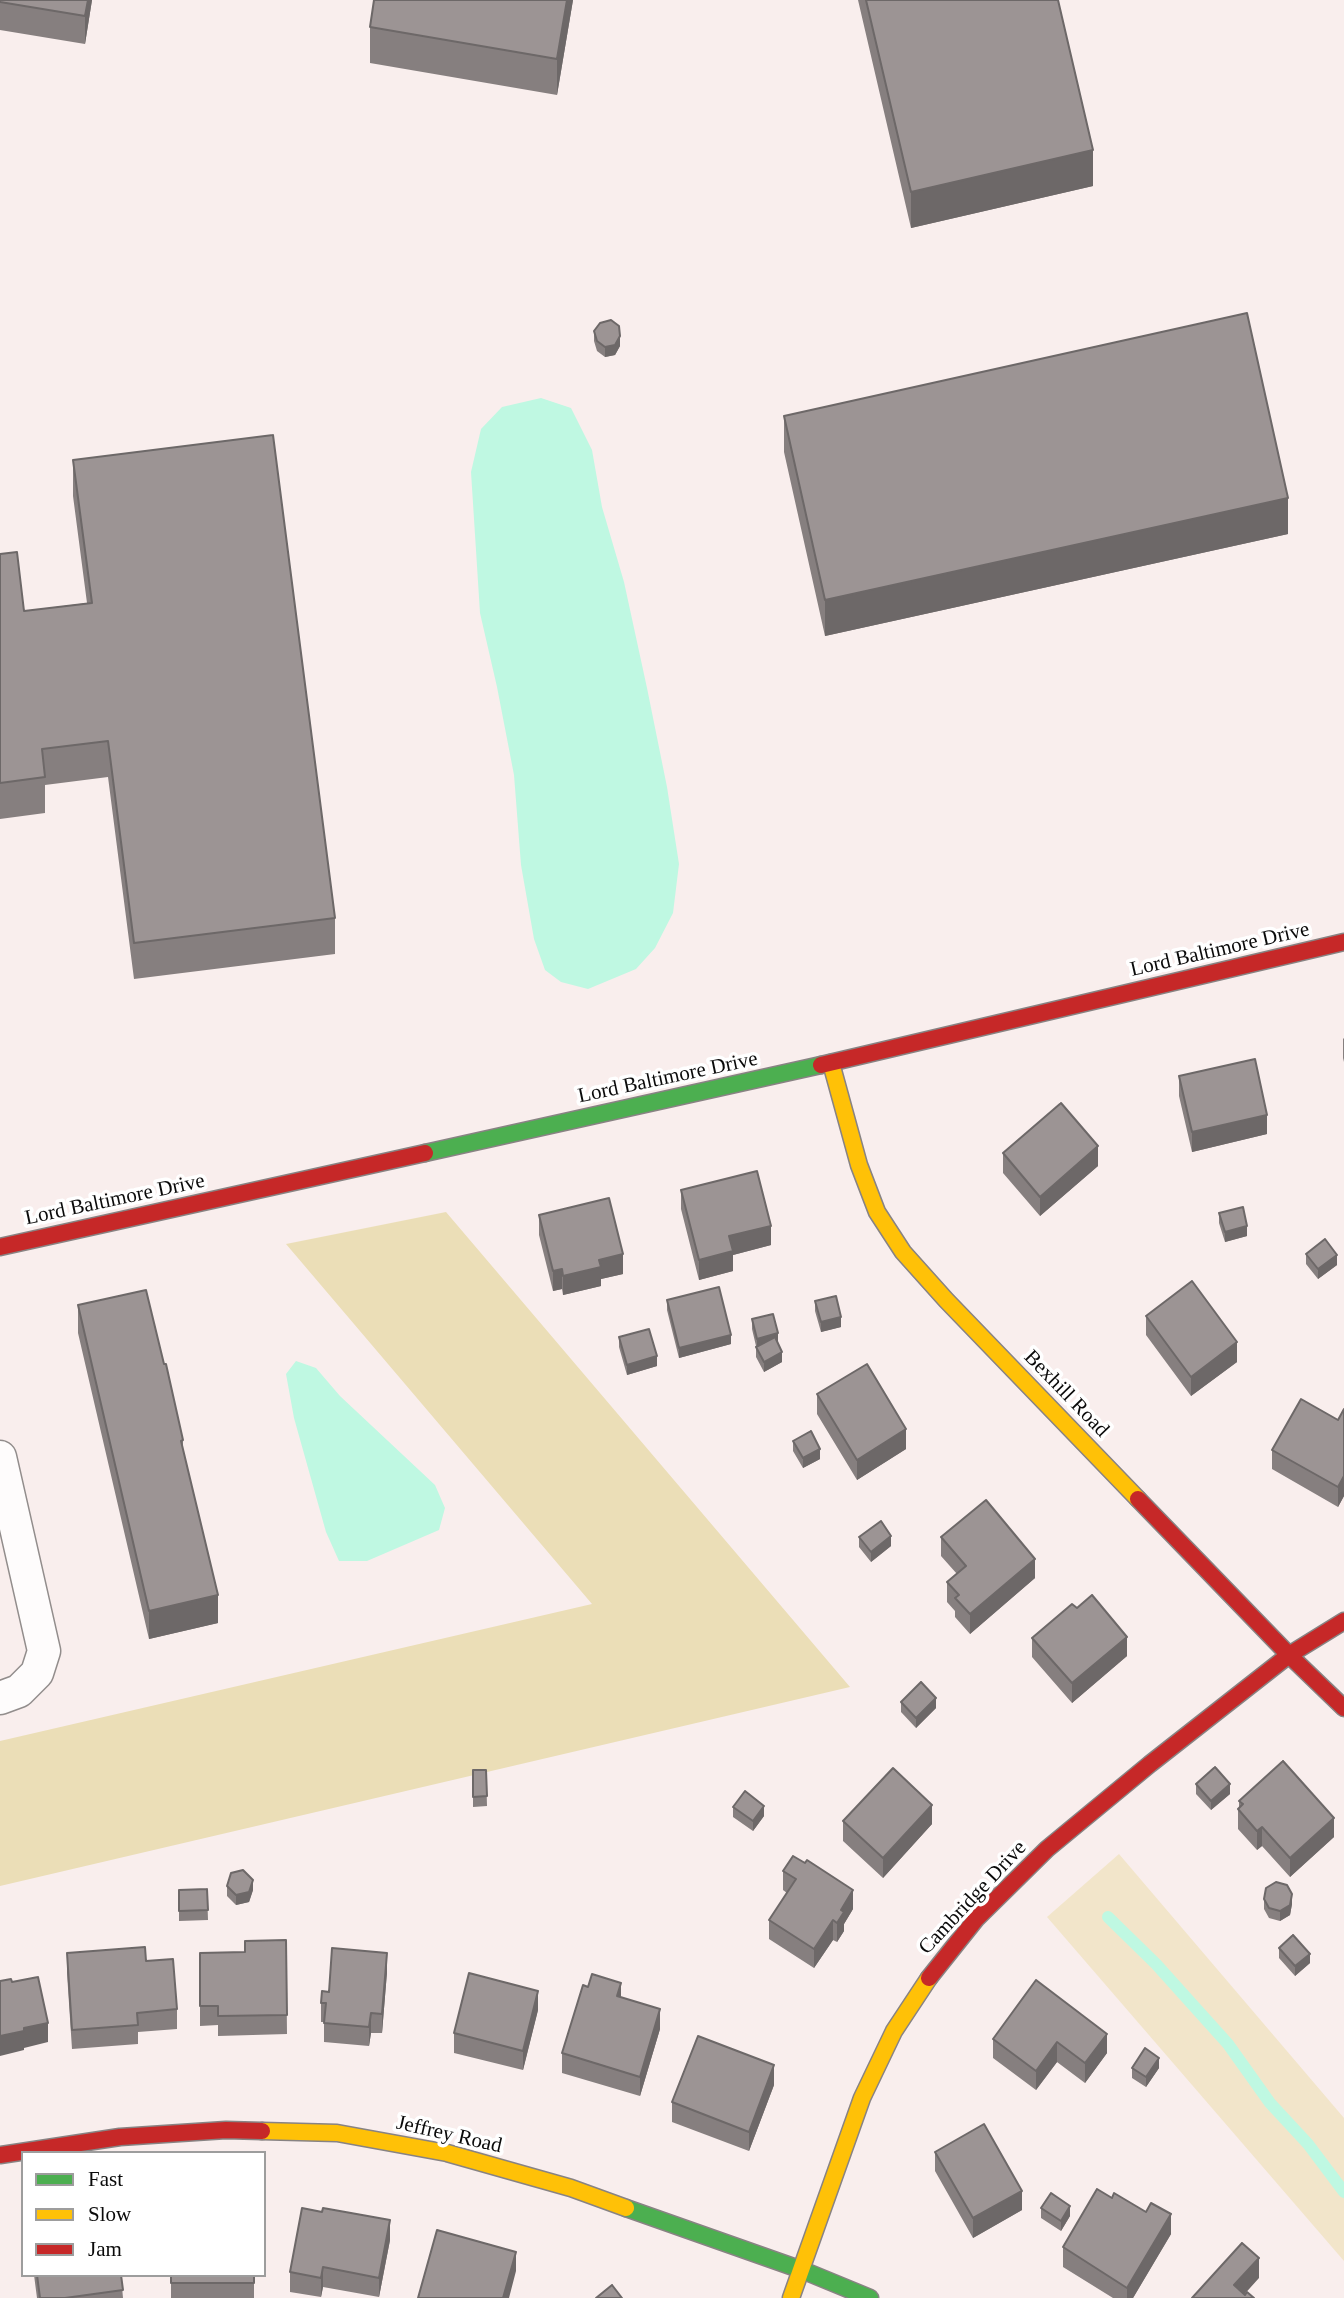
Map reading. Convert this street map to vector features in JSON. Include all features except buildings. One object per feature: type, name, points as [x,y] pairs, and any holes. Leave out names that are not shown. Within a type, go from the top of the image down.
[{"type":"street","name":"Lord Baltimore Drive","points":[[0,1247],[831,1063],[1344,942]]},
{"type":"street","name":"Bexhill Road","points":[[831,1063],[877,1212],[903,1252],[946,1300],[1344,1708]]},
{"type":"street","points":[[0,1457],[44,1651],[37,1673],[19,1692],[0,1698]]},
{"type":"street","name":"Cambridge Drive","points":[[791,2298],[862,2098],[894,2031],[934,1971],[976,1919],[1047,1849],[1150,1764],[1290,1655],[1344,1622]]},
{"type":"street","name":"Jeffrey Road","points":[[21,2151],[120,2137],[226,2130],[337,2133],[447,2153],[571,2188],[802,2270],[870,2298]]},
{"type":"street","name":"Jeffrey Road","points":[[0,2154],[21,2151]]},
{"type":"shaded area","points":[[541,398],[571,408],[592,450],[602,507],[624,582],[647,688],[679,864],[673,913],[655,948],[636,969],[588,989],[561,982],[545,970],[534,939],[521,865],[514,775],[480,613],[471,472],[481,429],[502,407]]},
{"type":"shaded area","points":[[446,1212],[850,1687],[0,1886],[0,1741],[592,1604],[286,1244]]},
{"type":"shaded area","points":[[296,1361],[316,1368],[340,1396],[435,1485],[445,1508],[439,1530],[367,1561],[339,1561],[326,1532],[294,1418],[286,1374]]},
{"type":"shaded area","points":[[1119,1854],[1344,2118],[1344,2261],[1047,1917]]},
{"type":"waterway","points":[[1108,1917],[1156,1964],[1228,2044],[1270,2103],[1308,2144],[1344,2192]]},
{"type":"traffic: fast","points":[[425,1153],[821,1065]]},
{"type":"traffic: fast","points":[[626,2208],[802,2270],[870,2298]]},
{"type":"traffic: slow","points":[[831,1063],[859,1165],[877,1212],[903,1252],[1138,1499]]},
{"type":"traffic: slow","points":[[791,2298],[862,2098],[894,2031],[929,1978]]},
{"type":"traffic: slow","points":[[262,2131],[337,2133],[447,2153],[571,2188],[626,2208]]},
{"type":"traffic: jam","points":[[821,1065],[1344,942]]},
{"type":"traffic: jam","points":[[0,1247],[425,1153]]},
{"type":"traffic: jam","points":[[1138,1499],[1344,1708]]},
{"type":"traffic: jam","points":[[929,1978],[976,1919],[1047,1849],[1289,1655],[1344,1621]]},
{"type":"traffic: jam","points":[[27,2151],[120,2137],[226,2130],[262,2131]]},
{"type":"traffic: jam","points":[[0,2155],[21,2152]]}]
